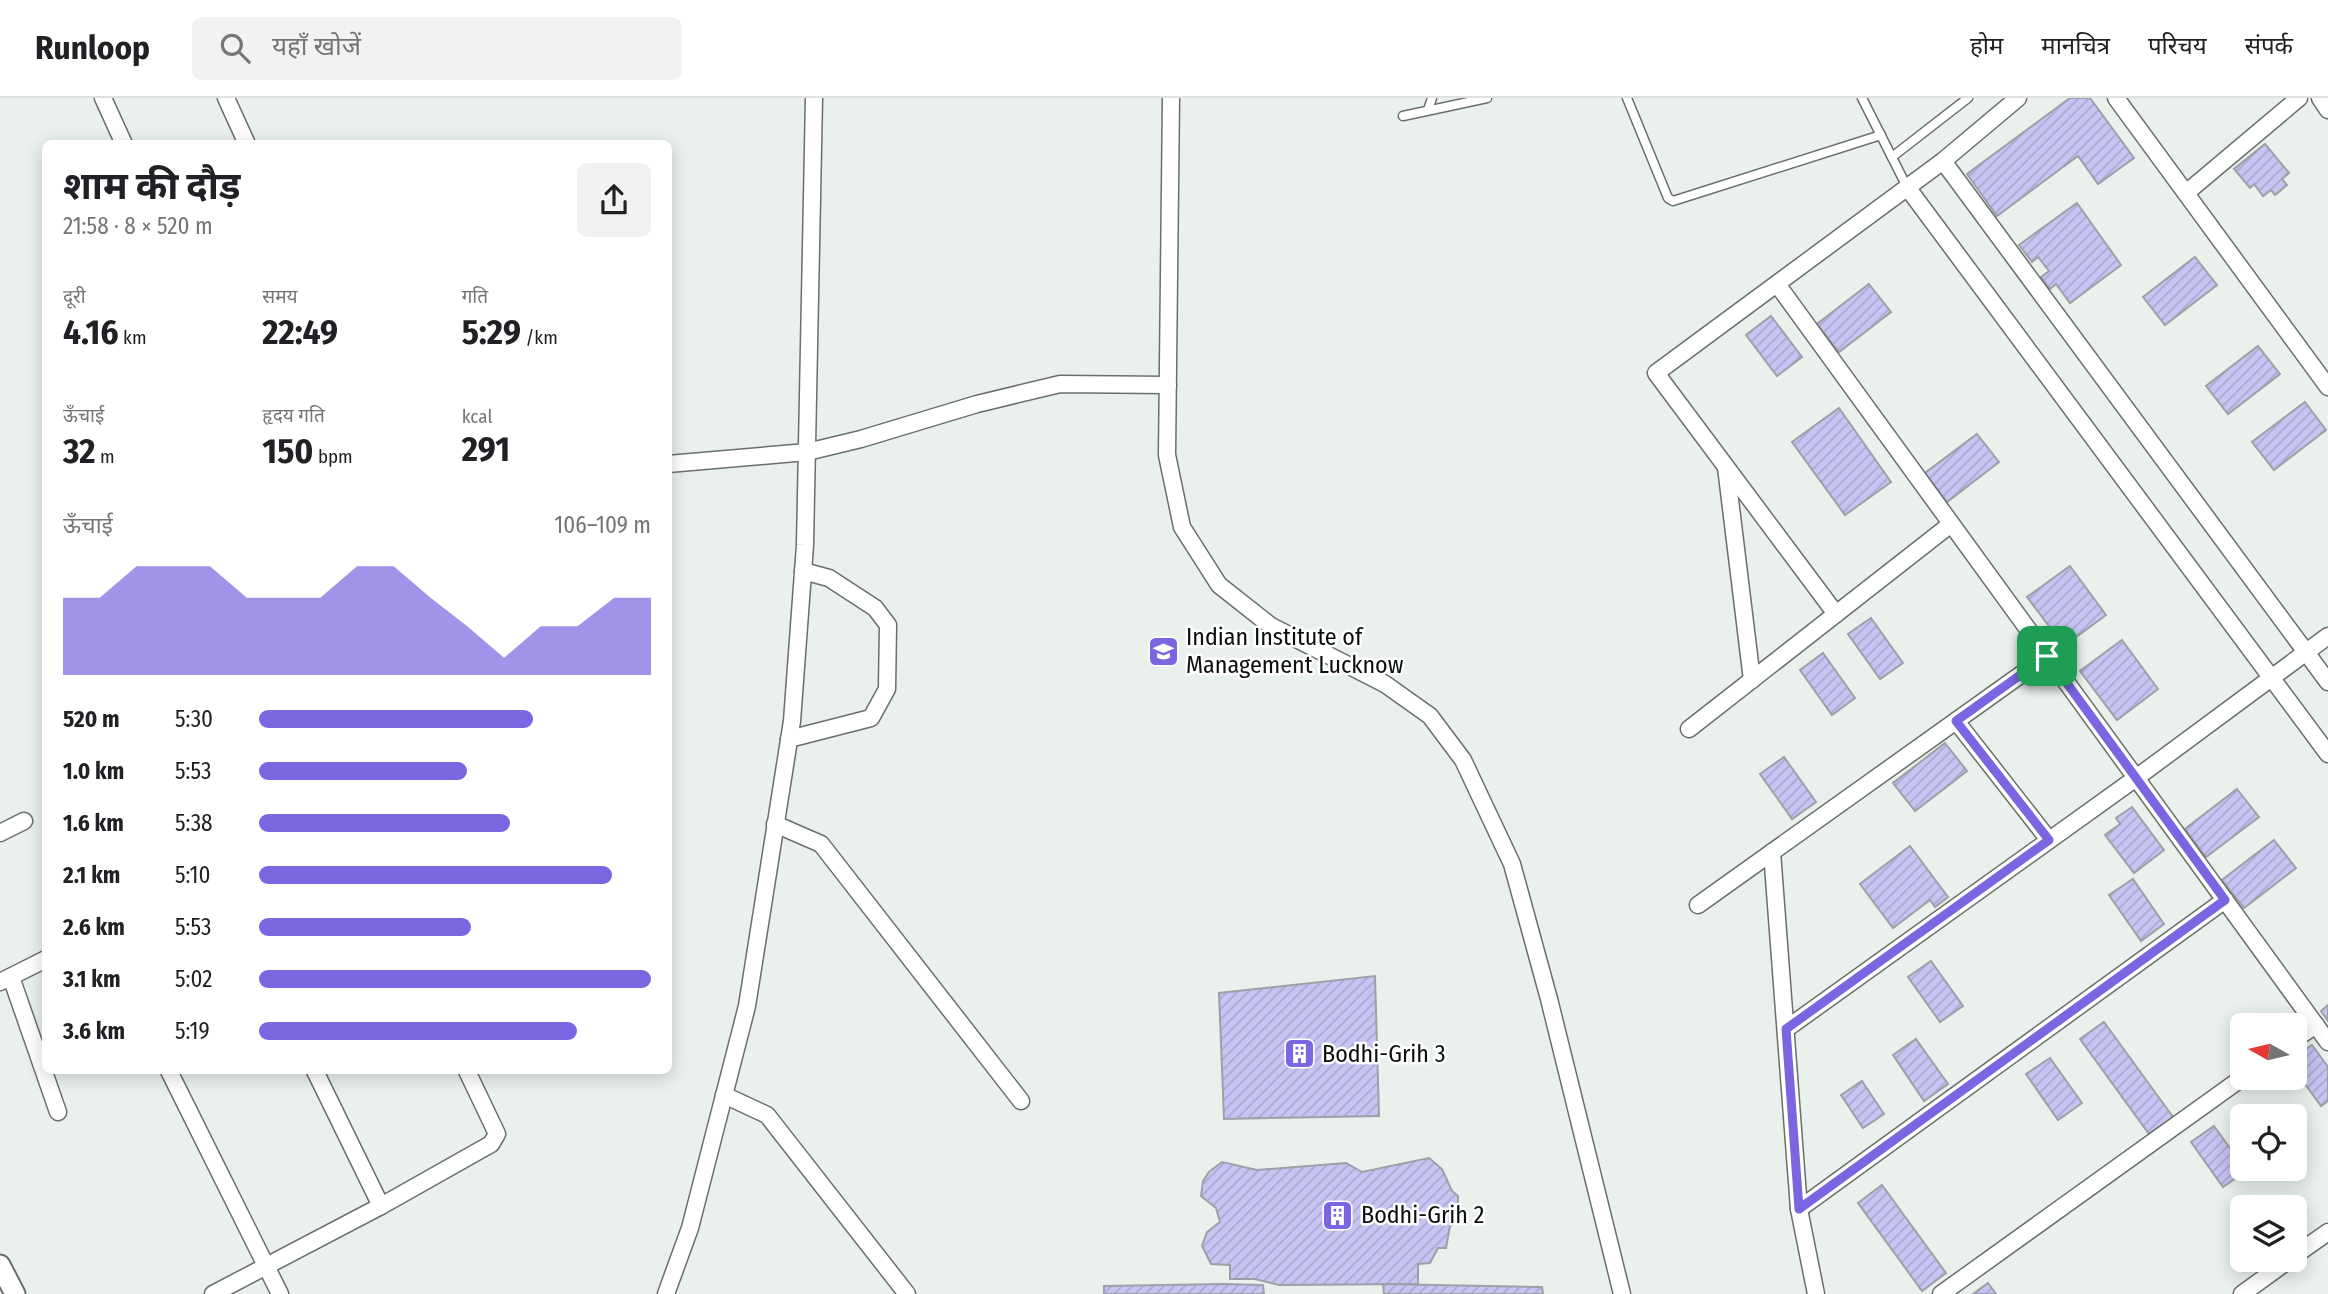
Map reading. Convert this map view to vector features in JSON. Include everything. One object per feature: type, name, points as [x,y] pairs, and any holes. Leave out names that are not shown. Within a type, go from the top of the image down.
[{"type":"street","points":[[103,98],[122,140]]},
{"type":"street","points":[[226,98],[245,140]]},
{"type":"street","points":[[666,1294],[690,1228],[747,1006],[789,738],[803,571],[814,98]]},
{"type":"street","points":[[1171,98],[1167,455],[1182,527],[1219,585],[1271,625],[1385,684],[1430,716],[1464,760],[1512,864],[1549,999],[1622,1294]]},
{"type":"street","points":[[1836,614],[1656,373],[1942,161],[2018,98]]},
{"type":"street","points":[[2116,98],[2328,387]]},
{"type":"street","points":[[2186,193],[2299,98]]},
{"type":"street","points":[[2320,98],[2328,110]]},
{"type":"street","points":[[1942,161],[2328,682]]},
{"type":"street","points":[[1907,187],[2328,754]]},
{"type":"street","points":[[1777,284],[2328,1042]]},
{"type":"street","points":[[672,464],[807,452],[862,439],[977,404],[1060,384],[1168,385]]},
{"type":"street","points":[[1726,467],[1752,680]]},
{"type":"street","points":[[1689,729],[1951,524]]},
{"type":"street","points":[[789,738],[871,718],[887,689],[888,625],[875,608],[841,585],[829,578],[803,571]]},
{"type":"street","points":[[1786,1029],[2136,778],[2328,636]]},
{"type":"street","points":[[1698,905],[2047,656]]},
{"type":"street","points":[[1956,721],[2049,840]]},
{"type":"street","points":[[0,833],[24,821]]},
{"type":"street","points":[[775,824],[821,844],[1021,1101]]},
{"type":"street","points":[[1772,852],[1799,1209],[1816,1294]]},
{"type":"street","points":[[1799,1209],[2225,900]]},
{"type":"street","points":[[42,961],[5,979],[42,1072]]},
{"type":"street","points":[[2307,1031],[2316,1025]]},
{"type":"street","points":[[43,1074],[58,1112]]},
{"type":"street","points":[[170,1074],[280,1294]]},
{"type":"street","points":[[316,1074],[381,1206]]},
{"type":"street","points":[[213,1294],[381,1206],[491,1144],[497,1134],[468,1074]]},
{"type":"street","points":[[1941,1294],[2230,1087]]},
{"type":"street","points":[[724,1095],[767,1115],[907,1294]]},
{"type":"street","points":[[2307,1247],[2328,1232]]},
{"type":"street","points":[[0,1265],[15,1294]]},
{"type":"street","points":[[2242,1294],[2272,1272]]},
{"type":"lane","points":[[1428,110],[1432,98]]},
{"type":"lane","points":[[1403,116],[1487,98]]},
{"type":"lane","points":[[1627,98],[1668,198],[1673,201],[1881,135]]},
{"type":"lane","points":[[1862,98],[1907,187]]},
{"type":"lane","points":[[1892,157],[1969,98]]},
{"type":"building","points":[[2070,98],[2090,98],[2134,158],[2098,184],[2078,156],[1997,216],[1967,174]]},
{"type":"building","points":[[2265,144],[2289,173],[2282,179],[2287,185],[2275,195],[2271,190],[2263,196],[2254,184],[2250,188],[2234,169]]},
{"type":"building","points":[[2077,203],[2121,265],[2070,303],[2056,284],[2050,289],[2041,277],[2049,271],[2038,257],[2032,262],[2019,245]]},
{"type":"building","points":[[2195,257],[2217,285],[2165,325],[2143,297]]},
{"type":"building","points":[[1869,284],[1891,312],[1839,352],[1817,324]]},
{"type":"building","points":[[1771,316],[1802,357],[1777,376],[1746,335]]},
{"type":"building","points":[[2258,346],[2280,374],[2228,414],[2206,386]]},
{"type":"building","points":[[2305,402],[2326,430],[2274,470],[2252,442]]},
{"type":"building","points":[[1839,408],[1891,482],[1845,515],[1792,442]]},
{"type":"building","points":[[1977,434],[1999,462],[1947,502],[1925,473]]},
{"type":"building","points":[[2070,566],[2106,615],[2064,646],[2027,597]]},
{"type":"building","points":[[1871,618],[1903,663],[1880,679],[1848,634]]},
{"type":"building","points":[[2122,640],[2158,689],[2117,720],[2080,671]]},
{"type":"building","points":[[1823,653],[1855,698],[1832,715],[1800,670]]},
{"type":"building","points":[[1945,743],[1967,771],[1915,811],[1893,783]]},
{"type":"building","points":[[1784,757],[1816,802],[1792,819],[1760,774]]},
{"type":"building","points":[[2237,789],[2259,817],[2206,857],[2185,829]]},
{"type":"building","points":[[2132,807],[2164,850],[2134,873],[2105,835],[2120,824],[2116,818]]},
{"type":"building","points":[[2274,840],[2296,868],[2244,908],[2222,880]]},
{"type":"building","points":[[1910,846],[1948,897],[1935,907],[1930,900],[1893,928],[1860,884]]},
{"type":"building","points":[[2133,879],[2164,924],[2141,941],[2109,895]]},
{"type":"building","points":[[1931,961],[1963,1006],[1940,1022],[1908,977]]},
{"type":"building","name":"Bodhi-Grih 3","points":[[1375,976],[1379,1116],[1224,1119],[1219,993]]},
{"type":"building","points":[[2328,1005],[2328,1021],[2321,1011]]},
{"type":"building","points":[[2104,1022],[2173,1117],[2149,1134],[2080,1039]]},
{"type":"building","points":[[1916,1039],[1948,1084],[1924,1101],[1893,1055]]},
{"type":"building","points":[[2312,1045],[2328,1067],[2328,1101],[2321,1106],[2307,1087],[2307,1049]]},
{"type":"building","points":[[2050,1058],[2082,1103],[2058,1120],[2026,1074]]},
{"type":"building","points":[[1862,1081],[1884,1114],[1863,1128],[1841,1095]]},
{"type":"building","points":[[2214,1126],[2230,1148],[2232,1181],[2223,1187],[2191,1142]]},
{"type":"building","name":"Bodhi-Grih 2","points":[[1429,1158],[1442,1169],[1452,1191],[1458,1196],[1458,1222],[1450,1226],[1446,1248],[1438,1248],[1430,1263],[1418,1264],[1418,1284],[1279,1285],[1255,1279],[1230,1279],[1230,1265],[1211,1264],[1202,1246],[1207,1232],[1220,1222],[1216,1208],[1201,1196],[1203,1181],[1209,1172],[1222,1162],[1257,1170],[1346,1163],[1362,1172]]},
{"type":"building","points":[[1882,1185],[1946,1273],[1922,1291],[1858,1203]]},
{"type":"building","points":[[1988,1283],[1996,1294],[1973,1294]]},
{"type":"building","points":[[1383,1284],[1542,1287],[1543,1294],[1384,1294]]},
{"type":"building","points":[[1263,1285],[1264,1294],[1104,1294],[1104,1286]]},
{"type":"place","name":"Indian Institute of Management Lucknow","points":[[1163,651]]},
{"type":"place","name":"Bodhi-Grih 3","points":[[1299,1054]]},
{"type":"place","name":"Bodhi-Grih 2","points":[[1338,1215]]},
{"type":"route","points":[[2047,656],[2225,900],[1799,1209],[1786,1029],[2049,840],[1956,721],[2047,656]]}]
